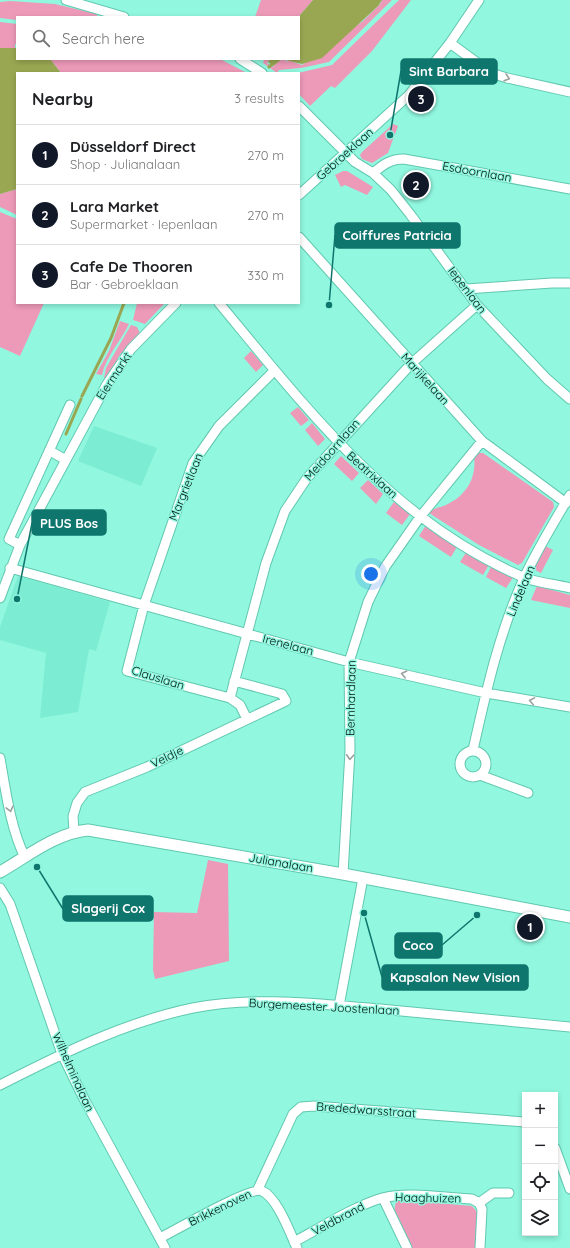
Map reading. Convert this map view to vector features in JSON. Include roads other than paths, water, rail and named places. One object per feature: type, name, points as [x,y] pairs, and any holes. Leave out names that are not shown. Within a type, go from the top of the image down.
[{"type":"street","points":[[66,0],[121,16]]},
{"type":"street","name":"Gebroeklaan","points":[[300,194],[409,96],[450,43],[479,0]]},
{"type":"street","points":[[450,43],[492,73],[507,78],[570,92]]},
{"type":"street","points":[[242,60],[260,72]]},
{"type":"street","points":[[300,107],[346,154],[355,162],[373,173]]},
{"type":"street","name":"Esdoornlaan","points":[[373,173],[388,161],[404,159],[570,189]]},
{"type":"street","name":"Iepenlaan","points":[[373,173],[401,202],[477,305],[547,379],[570,398]]},
{"type":"street","name":"Marijkelaan","points":[[300,239],[482,441],[568,499]]},
{"type":"street","points":[[466,289],[552,282],[570,284]]},
{"type":"street","name":"Eiermarkt","points":[[0,598],[3,576],[10,568],[20,545],[107,384],[131,349],[175,304]]},
{"type":"street","name":"Beatrixlaan","points":[[220,304],[337,443],[379,483],[420,517],[469,550],[524,578],[570,588]]},
{"type":"street","name":"Meidoornlaan","points":[[247,634],[266,563],[285,510],[307,478],[337,443],[411,364],[477,305]]},
{"type":"street","name":"Margrietlaan","points":[[144,605],[193,463],[219,426],[274,370]]},
{"type":"street","points":[[20,545],[9,539],[70,405]]},
{"type":"street","name":"Bernhardlaan","points":[[343,874],[350,751],[349,662],[368,602],[385,567],[420,517],[482,441]]},
{"type":"street","points":[[50,451],[66,460]]},
{"type":"street","name":"Lindelaan","points":[[473,750],[500,640],[524,578],[568,499]]},
{"type":"street","name":"Irenelaan","points":[[10,568],[349,662],[486,693],[570,707]]},
{"type":"street","name":"Clauslaan","points":[[144,605],[127,671],[230,698]]},
{"type":"street","points":[[247,634],[230,698],[240,705],[247,719]]},
{"type":"street","name":"Veldje","points":[[74,831],[73,816],[77,803],[85,792],[146,767],[286,701],[282,694],[234,681]]},
{"type":"street","points":[[480,775],[485,770],[486,762],[482,754],[473,750],[467,752],[462,756],[460,768],[468,776],[480,775],[528,793]]},
{"type":"street","points":[[0,758],[20,849],[25,857]]},
{"type":"street","name":"Julianalaan","points":[[0,872],[61,836],[74,831],[88,830],[343,874],[570,917]]},
{"type":"street","points":[[339,1006],[363,878]]},
{"type":"street","name":"Wilhelminalaan","points":[[0,888],[10,904],[62,1054],[83,1097],[165,1248]]},
{"type":"street","name":"Burgemeester Joostenlaan","points":[[0,1085],[62,1054],[139,1023],[193,1008],[233,1002],[281,1002],[339,1006],[570,1027]]},
{"type":"street","name":"Brededwarsstraat","points":[[258,1189],[293,1114],[301,1107],[314,1106],[522,1122]]},
{"type":"street","points":[[558,1156],[570,1189]]},
{"type":"street","name":"Brikkenoven","points":[[160,1238],[238,1197],[258,1189],[264,1191],[276,1204],[296,1245]]},
{"type":"street","points":[[480,1248],[482,1209],[479,1203],[493,1193],[509,1193]]},
{"type":"street","name":"Haaghuizen","points":[[407,1248],[382,1198],[411,1195],[472,1199],[479,1203]]},
{"type":"street","name":"Veldbrand","points":[[296,1245],[368,1203],[382,1198]]},
{"type":"waterway","points":[[269,67],[278,60]]},
{"type":"waterway","points":[[82,396],[111,338],[124,304]]},
{"type":"waterway","points":[[66,434],[81,399]]},
{"type":"place","name":"Cafe De Thooren","points":[[421,99]]},
{"type":"place","name":"Sint Barbara","points":[[390,135]]},
{"type":"place","name":"Lara Market","points":[[416,185]]},
{"type":"place","name":"Coiffures Patricia","points":[[329,305]]},
{"type":"place","name":"PLUS Bos","points":[[17,599]]},
{"type":"place","name":"Slagerij Cox","points":[[37,867]]},
{"type":"place","name":"Kapsalon New Vision","points":[[364,913]]},
{"type":"place","name":"Coco","points":[[477,915]]},
{"type":"place","name":"Düsseldorf Direct","points":[[530,927]]}]
